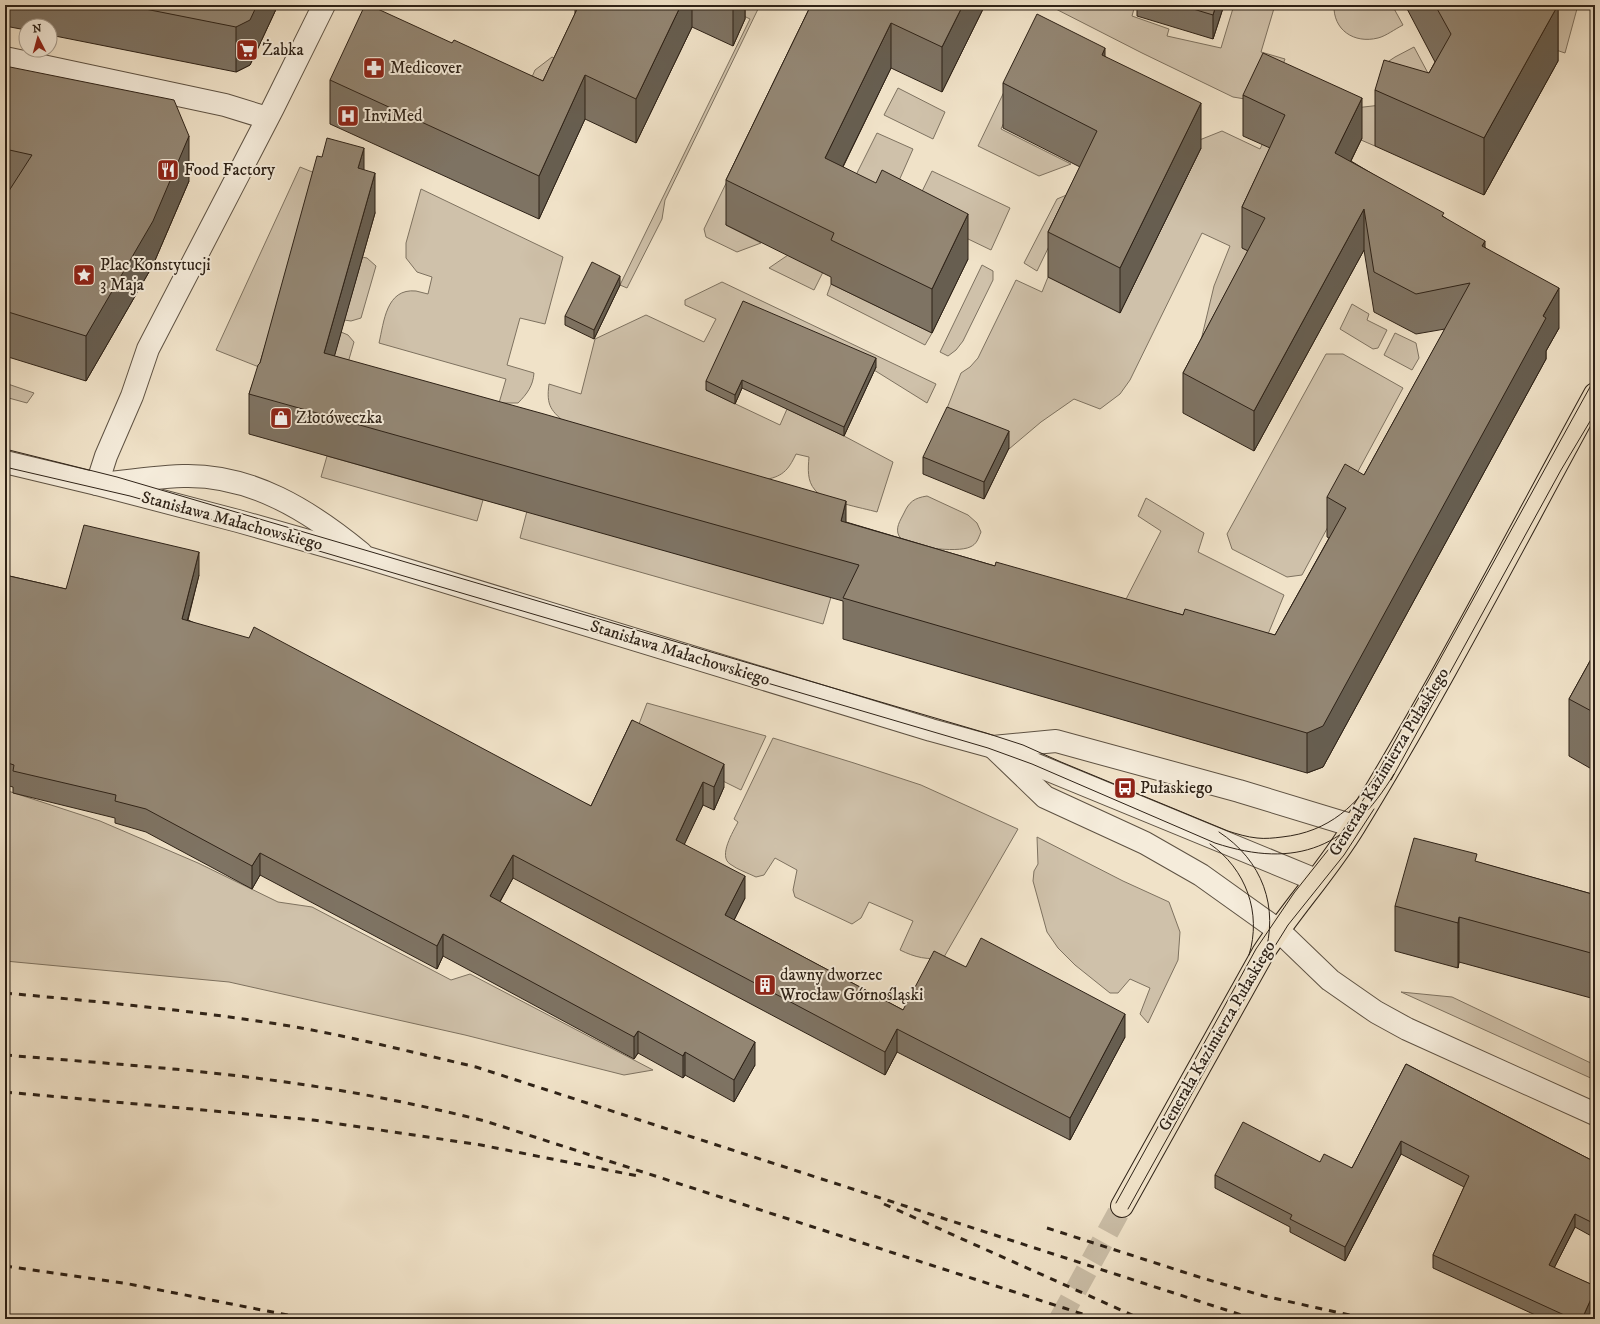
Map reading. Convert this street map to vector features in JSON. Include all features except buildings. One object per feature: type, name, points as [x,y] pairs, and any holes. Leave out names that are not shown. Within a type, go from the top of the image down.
[{"type":"main road","name":"Generała Kazimierza Pułaskiego","points":[[1122,1206],[1226,1017],[1278,930],[1354,826],[1414,725],[1595,394]]},
{"type":"street","points":[[97,484],[106,456],[132,396],[148,349],[324,5]]},
{"type":"street","points":[[5,58],[225,105],[267,118]]},
{"type":"street","name":"Stanisława Małachowskiego","points":[[5,462],[97,484],[238,521],[368,558],[931,730],[993,747],[1056,741],[1234,790],[1354,826]]},
{"type":"street","name":"Stanisława Małachowskiego","points":[[97,484],[184,476],[218,478],[248,485],[285,500],[313,516],[368,558]]},
{"type":"street","points":[[993,747],[1316,880]]},
{"type":"street","name":"Stanisława Małachowskiego","points":[[993,747],[1045,796],[1145,844],[1184,864],[1201,875],[1278,930],[1330,980],[1376,1012],[1407,1029],[1595,1114]]},
{"type":"shaded area","points":[[721,5],[760,5],[665,200],[662,219],[627,288],[620,285],[750,19]]},
{"type":"shaded area","points":[[1048,5],[1135,5],[1132,16],[1169,29],[1167,36],[1221,48],[1234,5],[1275,5],[1261,52],[1285,59],[1276,83],[1245,99],[1233,97]]},
{"type":"shaded area","points":[[1334,5],[1392,5],[1403,25],[1378,38],[1361,39],[1353,37],[1341,28],[1337,22]]},
{"type":"shaded area","points":[[1507,5],[1578,5],[1565,53],[1526,40]]},
{"type":"shaded area","points":[[1028,42],[1035,55],[1001,129],[1071,164],[1039,176],[978,146]]},
{"type":"shaded area","points":[[1414,47],[1437,90],[1384,117],[1375,146],[1361,139],[1242,248],[1265,258],[1197,357],[1214,286],[1230,246],[1202,233],[1130,380],[1120,394],[1100,409],[1074,399],[1041,422],[1009,449],[944,416],[961,373],[970,367],[978,358],[1016,280],[1042,292],[1048,277],[1120,312],[1201,148],[1192,143],[1222,131],[1260,149],[1278,111],[1355,108],[1381,105],[1386,63]]},
{"type":"shaded area","points":[[552,57],[571,66],[526,91],[535,70]]},
{"type":"shaded area","points":[[898,88],[945,112],[933,139],[884,115]]},
{"type":"shaded area","points":[[877,133],[913,149],[890,201],[852,183]]},
{"type":"shaded area","points":[[300,167],[327,178],[269,371],[216,350]]},
{"type":"shaded area","points":[[732,171],[726,225],[761,243],[737,252],[706,237],[704,229]]},
{"type":"shaded area","points":[[932,171],[1010,208],[991,250],[912,212]]},
{"type":"shaded area","points":[[421,189],[563,257],[545,324],[520,318],[507,365],[534,373],[529,390],[518,403],[499,403],[506,379],[379,343],[388,308],[398,295],[416,291],[428,294],[432,277],[417,272],[406,258],[406,243]]},
{"type":"shaded area","points":[[1076,191],[1037,271],[1024,263],[1057,199]]},
{"type":"shaded area","points":[[788,255],[823,272],[814,290],[769,268]]},
{"type":"shaded area","points":[[362,257],[367,258],[376,266],[361,318],[351,321],[344,320]]},
{"type":"shaded area","points":[[982,265],[993,271],[993,280],[963,341],[956,350],[948,356],[940,352]]},
{"type":"shaded area","points":[[722,282],[936,384],[927,403],[874,370],[876,367],[706,390],[780,425],[787,409],[844,436],[893,462],[877,512],[834,501],[819,494],[812,486],[809,479],[809,457],[796,454],[784,472],[770,479],[763,480],[568,425],[557,416],[551,408],[548,398],[549,384],[581,394],[595,339],[646,315],[704,342],[716,319],[685,305],[685,300]]},
{"type":"shaded area","points":[[831,284],[932,333],[925,345],[827,295]]},
{"type":"shaded area","points":[[1352,304],[1369,314],[1367,320],[1387,330],[1378,348],[1373,349],[1340,329]]},
{"type":"shaded area","points":[[341,332],[348,335],[354,342],[343,380],[327,381]]},
{"type":"shaded area","points":[[1395,333],[1416,343],[1419,358],[1412,370],[1384,355]]},
{"type":"shaded area","points":[[1326,354],[1343,354],[1403,388],[1302,575],[1287,577],[1232,549],[1227,534]]},
{"type":"shaded area","points":[[5,383],[34,393],[27,403],[5,397]]},
{"type":"shaded area","points":[[327,456],[483,500],[477,521],[321,477]]},
{"type":"shaded area","points":[[927,496],[968,515],[977,523],[981,532],[977,541],[970,547],[955,550],[911,544],[899,536],[898,524],[908,506],[915,499]]},
{"type":"shaded area","points":[[1146,498],[1204,533],[1198,552],[1284,595],[1264,644],[1122,607],[1161,531],[1138,516]]},
{"type":"shaded area","points":[[527,511],[831,597],[823,624],[520,538]]},
{"type":"shaded area","points":[[647,703],[766,736],[741,790],[634,737]]},
{"type":"shaded area","points":[[773,738],[921,785],[1018,829],[944,957],[933,959],[922,958],[900,950],[913,921],[869,902],[861,918],[852,924],[795,897],[793,890],[797,870],[775,858],[764,875],[756,877],[730,864],[725,855],[730,838],[738,822],[734,819]]},
{"type":"shaded area","points":[[5,790],[100,821],[198,863],[278,902],[312,907],[451,980],[470,974],[653,1070],[624,1075],[465,1035],[229,982],[5,961]]},
{"type":"shaded area","points":[[1037,837],[1123,881],[1169,902],[1180,932],[1178,960],[1148,1023],[1140,1014],[1150,988],[1130,979],[1118,993],[1110,993],[1075,965],[1058,948],[1047,932],[1033,881],[1034,871],[1038,864]]},
{"type":"shaded area","points":[[1401,992],[1452,997],[1595,1065],[1595,1080]]},
{"type":"tunnel","points":[[1060,1319],[1122,1206]]},
{"type":"tram line","points":[[1379,770],[1595,378]]},
{"type":"tram line","points":[[1391,780],[1561,470],[1595,413]]},
{"type":"tram line","points":[[5,449],[117,477],[986,733],[1023,745],[1228,831],[1253,838],[1273,838],[1299,834],[1328,823],[1341,814],[1363,793],[1382,766]]},
{"type":"tram line","points":[[5,467],[130,496],[200,516],[988,748],[1032,764],[1215,843],[1244,851],[1271,854],[1296,852],[1319,846],[1340,835],[1359,819],[1377,799],[1394,774]]},
{"type":"tram line","points":[[1116,1203],[1256,949],[1294,893],[1340,835],[1365,797]]},
{"type":"tram line","points":[[1128,1209],[1265,962],[1288,925],[1344,855],[1374,809]]},
{"type":"tram line","points":[[1219,832],[1234,843],[1246,856],[1264,886],[1270,920],[1264,957]]},
{"type":"tram line","points":[[1210,844],[1223,854],[1233,866],[1242,879],[1248,893],[1252,908],[1253,923],[1253,939],[1249,955]]},
{"type":"railway","points":[[5,993],[151,1007],[260,1021],[341,1036],[476,1067],[1254,1319]]},
{"type":"railway","points":[[5,1055],[256,1078],[365,1095],[461,1115],[485,1121],[1098,1319]]},
{"type":"railway","points":[[5,1092],[313,1120],[481,1145],[638,1176]]},
{"type":"railway","points":[[884,1204],[1141,1319]]},
{"type":"railway","points":[[1047,1228],[1202,1278],[1264,1296],[1367,1319]]},
{"type":"railway","points":[[5,1266],[129,1284],[308,1319]]},
{"type":"place","name":"Żabka","points":[[247,50]]},
{"type":"place","name":"Medicover","points":[[374,68]]},
{"type":"place","name":"InviMed","points":[[348,116]]},
{"type":"place","name":"Food Factory","points":[[168,170]]},
{"type":"place","name":"Plac Konstytucji 3 Maja","points":[[84,275]]},
{"type":"place","name":"Złotóweczka","points":[[281,418]]},
{"type":"place","name":"Pułaskiego","points":[[1125,788]]},
{"type":"place","name":"dawny dworzec Wrocław Górnośląski","points":[[765,985]]}]
